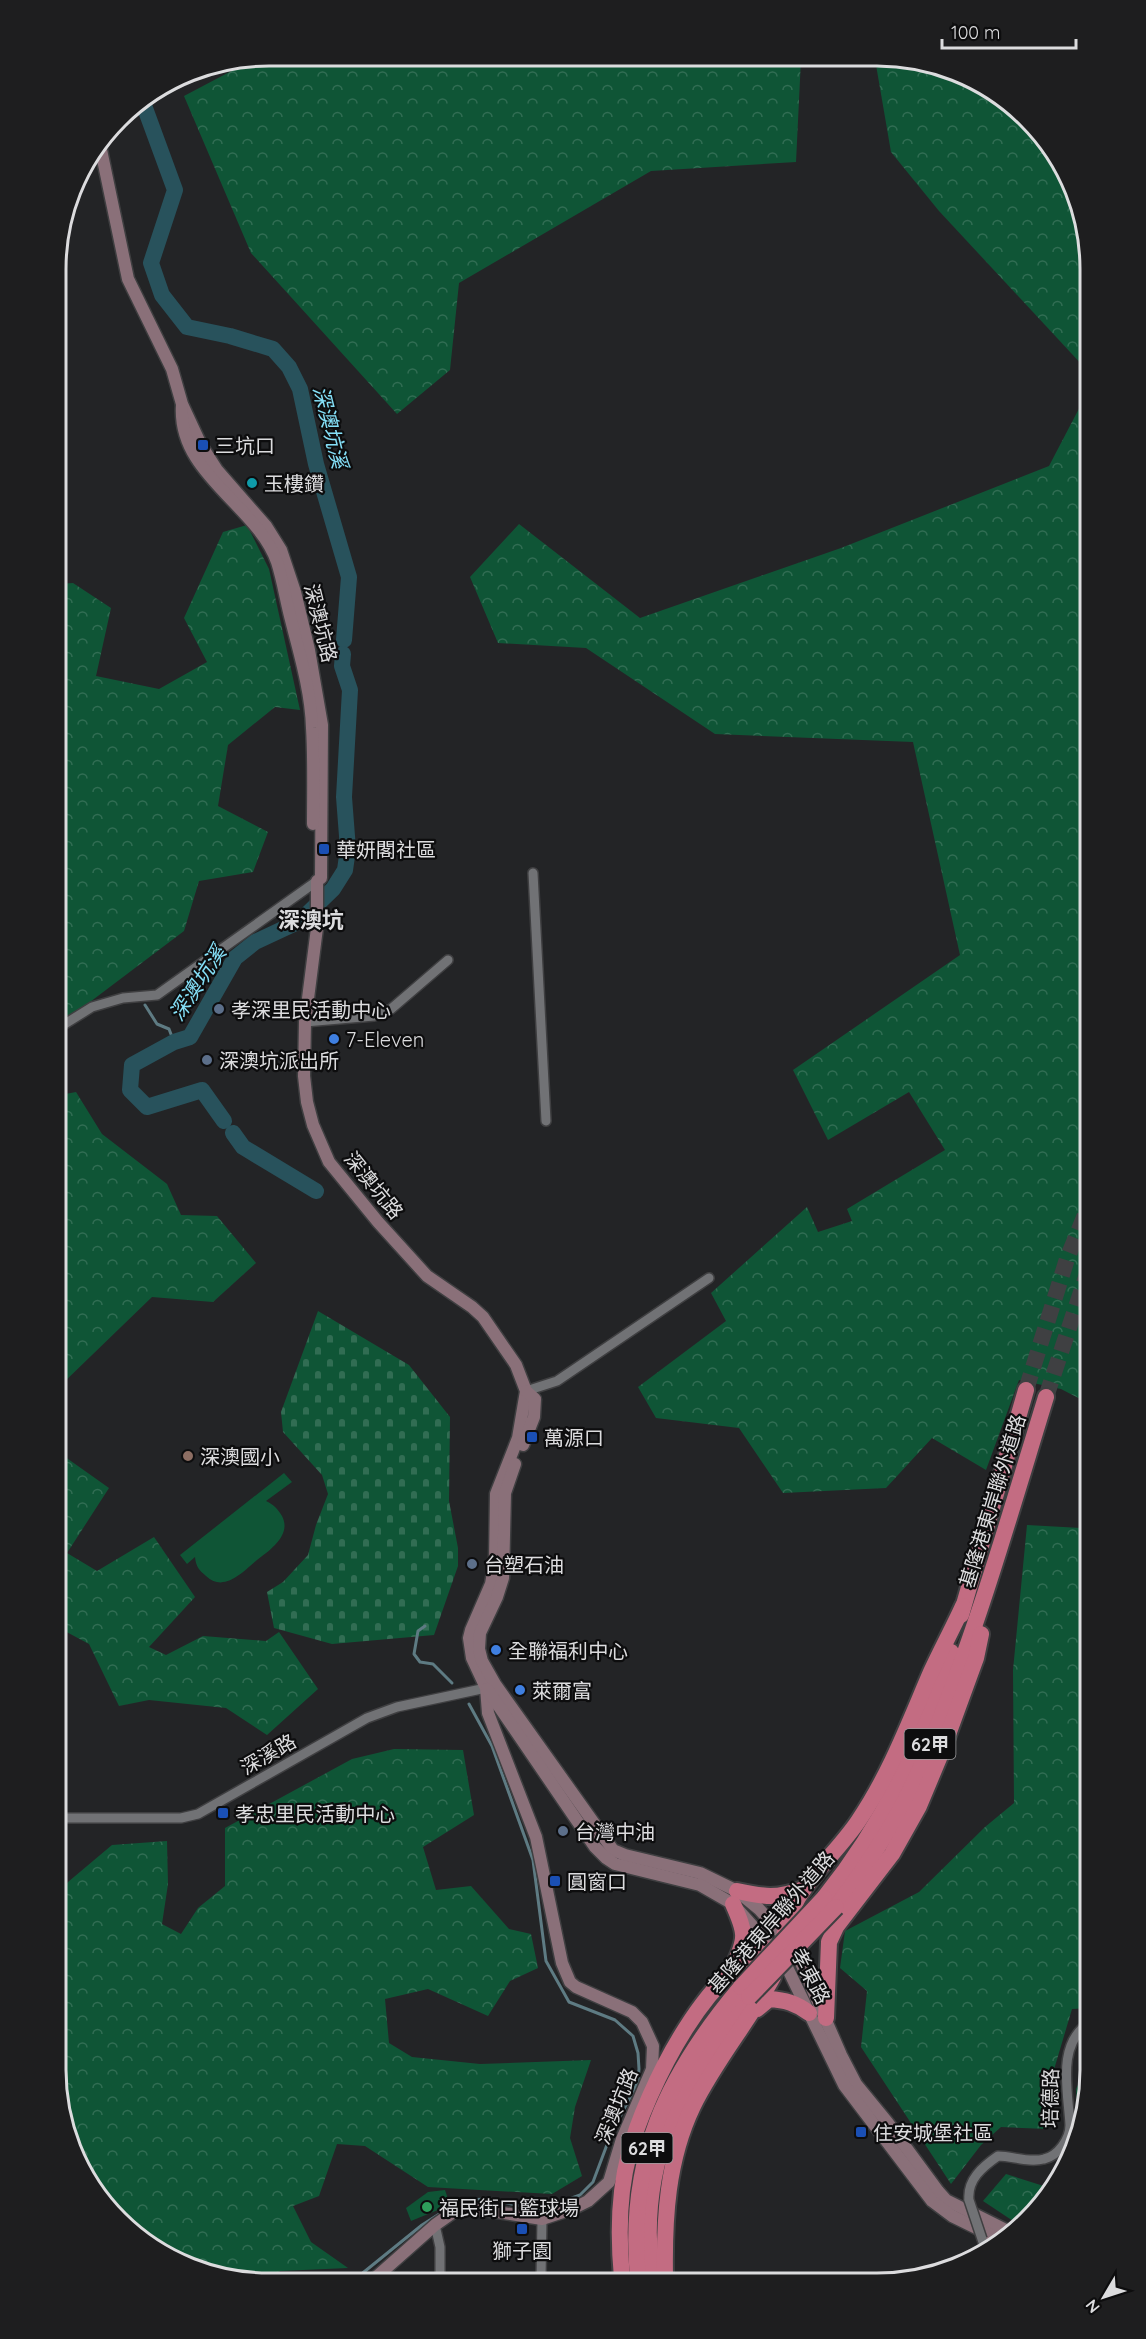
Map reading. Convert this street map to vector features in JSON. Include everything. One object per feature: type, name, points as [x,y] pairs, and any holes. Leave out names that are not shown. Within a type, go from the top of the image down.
[{"type":"highway","name":"基隆港東岸聯外道路","points":[[830,1902],[887,1803],[933,1705],[950,1654],[1026,1390]]},
{"type":"highway","name":"基隆港東岸聯外道路","points":[[638,2273],[637,2213],[648,2144],[671,2086],[745,1992],[830,1902],[862,1872],[888,1832],[916,1780],[958,1674],[1046,1397]]},
{"type":"highway","points":[[826,2018],[830,1942],[836,1927],[892,1854],[919,1806],[976,1658],[994,1565]]},
{"type":"highway","points":[[665,2273],[664,2229],[669,2185],[679,2141],[693,2106],[742,2028],[784,1948],[786,1921],[804,1889],[859,1820],[895,1758],[932,1670],[963,1606]]},
{"type":"highway","points":[[622,2273],[619,2238],[622,2193],[629,2154],[658,2075],[677,2041],[732,1967],[743,1946],[743,1925],[735,1897],[782,1897],[804,1889]]},
{"type":"highway","points":[[710,1995],[751,1956],[805,1944],[858,1900]]},
{"type":"highway","points":[[742,2028],[754,2012],[769,1999],[786,2000],[798,2004],[808,2013]]},
{"type":"highway","name":"基隆港東岸聯外道路","points":[[652,2273],[650,2216],[661,2144],[710,2036]]},
{"type":"main road","name":"深澳坑路","points":[[102,154],[128,279],[172,369],[182,404],[181,422],[196,457],[208,474],[252,523],[276,560],[299,652],[312,726],[313,871],[317,885],[317,928],[305,1022],[304,1076],[313,1125],[329,1162],[427,1276],[483,1317],[516,1365],[526,1391],[518,1438],[496,1494],[495,1561],[491,1584],[472,1625],[469,1638],[475,1667],[491,1686],[488,1713],[536,1836],[562,1964],[567,1976],[576,1988],[632,2012],[642,2022],[653,2046],[652,2069],[622,2139],[609,2182],[588,2201],[542,2219],[478,2209],[464,2209],[452,2213],[381,2273]]},
{"type":"main road","name":"孝東路","points":[[491,1686],[613,1850],[700,1873],[735,1897],[759,1909],[826,2018],[856,2084],[946,2200],[1003,2229]]},
{"type":"main road","name":"孝東路","points":[[784,1948],[808,2013],[844,2085],[932,2201],[952,2216],[993,2236]]},
{"type":"street","points":[[533,873],[546,1121]]},
{"type":"street","points":[[66,1023],[92,1007],[123,999],[157,995],[317,885]]},
{"type":"street","points":[[305,1022],[374,1016],[391,1009],[448,960]]},
{"type":"street","points":[[526,1391],[557,1381],[709,1278]]},
{"type":"street","name":"深溪路","points":[[66,1818],[181,1818],[198,1814],[367,1718],[397,1707],[491,1686]]},
{"type":"street","name":"培德路","points":[[983,2243],[969,2200],[968,2190],[971,2182],[998,2156],[1032,2161],[1046,2159],[1066,2142],[1070,2126],[1066,2077],[1070,2046],[1080,2029]]},
{"type":"street","points":[[542,2219],[542,2273]]},
{"type":"street","points":[[435,2225],[440,2247],[440,2273]]},
{"type":"green space","points":[[269,66],[801,66],[796,162],[651,171],[459,283],[450,370],[397,414],[251,253],[184,96],[235,69]]},
{"type":"green space","points":[[876,66],[917,70],[967,87],[990,100],[1011,116],[1030,135],[1046,156],[1059,179],[1073,216],[1080,269],[1080,363],[939,211],[891,152]]},
{"type":"green space","points":[[1080,407],[1080,1399],[1061,1389],[1019,1380],[986,1470],[932,1438],[886,1488],[783,1493],[739,1428],[656,1418],[638,1387],[726,1321],[711,1293],[807,1207],[818,1232],[852,1221],[847,1209],[945,1150],[909,1092],[828,1140],[793,1070],[960,955],[913,742],[715,734],[586,648],[498,643],[470,577],[519,524],[640,618],[841,548],[1049,466]]},
{"type":"green space","points":[[247,525],[269,569],[300,710],[275,707],[228,745],[218,806],[268,832],[253,872],[199,881],[184,931],[82,1008],[66,1017],[66,583],[73,583],[111,608],[96,676],[159,689],[207,662],[184,618],[223,532]]},
{"type":"green space","points":[[76,1092],[102,1134],[167,1184],[181,1215],[217,1216],[256,1263],[213,1302],[152,1297],[66,1380],[66,1094]]},
{"type":"green space","points":[[318,1311],[409,1365],[450,1417],[449,1501],[458,1548],[458,1566],[434,1635],[332,1644],[274,1628],[267,1592],[283,1582],[308,1555],[328,1494],[322,1475],[283,1432],[281,1412]]},
{"type":"green space","points":[[66,1458],[109,1488],[67,1553],[97,1571],[154,1537],[195,1597],[149,1647],[166,1655],[203,1636],[266,1641],[279,1632],[318,1689],[267,1735],[226,1708],[149,1700],[119,1706],[89,1644],[66,1632]]},
{"type":"green space","points":[[284,1473],[292,1482],[266,1501],[277,1509],[284,1523],[282,1536],[273,1547],[239,1575],[226,1582],[213,1581],[206,1576],[198,1568],[195,1557],[187,1564],[180,1555]]},
{"type":"green space","points":[[1027,1525],[1080,1528],[1080,2009],[1072,2009],[1050,2083],[1047,2129],[1001,2127],[981,2145],[951,2184],[861,2047],[867,1991],[840,1968],[845,1931],[919,1892],[985,1827],[1014,1803],[1013,1670]]},
{"type":"green space","points":[[394,1749],[463,1750],[474,1815],[423,1847],[436,1890],[471,1886],[509,1929],[531,1934],[538,1968],[510,1981],[488,2016],[428,1989],[385,1999],[389,2043],[412,2057],[480,2064],[591,2060],[575,2107],[570,2138],[582,2176],[552,2194],[428,2187],[365,2146],[337,2144],[319,2196],[293,2206],[311,2242],[348,2268],[269,2273],[216,2266],[179,2252],[156,2239],[135,2223],[100,2183],[77,2135],[68,2097],[66,2070],[66,1885],[112,1845],[167,1841],[168,1884],[162,1924],[181,1934],[198,1908],[225,1886],[225,1828],[352,1759]]},
{"type":"green space","points":[[1080,2081],[1077,2103],[1076,2089]]},
{"type":"green space","points":[[1006,2174],[1043,2186],[1013,2221],[983,2201]]},
{"type":"green space","name":"福民街口籃球場","points":[[445,2190],[450,2205],[411,2221],[406,2208],[428,2192]]},
{"type":"waterway","name":"深澳坑溪","points":[[145,108],[175,190],[151,263],[162,295],[187,327],[230,336],[273,349],[289,367],[300,389],[316,464],[349,577],[344,640]]},
{"type":"waterway","name":"深澳坑溪","points":[[224,1121],[202,1090],[147,1107],[130,1090],[132,1065],[174,1042],[190,1037],[235,958],[255,942],[300,921],[333,889],[345,870],[348,849],[344,797],[350,690],[342,666],[343,654]]},
{"type":"waterway","points":[[145,1005],[157,1024],[169,1029],[174,1042]]},
{"type":"waterway","name":"深澳坑溪","points":[[233,1133],[243,1147],[316,1191]]},
{"type":"waterway","points":[[425,1626],[418,1631],[414,1654],[420,1662],[433,1664],[452,1683]]},
{"type":"waterway","points":[[450,2208],[462,2200],[490,2199],[533,2209],[545,2208],[580,2195],[593,2182],[611,2134],[638,2082],[639,2069],[638,2053],[633,2036],[615,2020],[569,2002],[546,1961],[533,1860],[492,1746],[469,1704]]},
{"type":"waterway","points":[[363,2273],[422,2225],[444,2211]]},
{"type":"tunnel","points":[[1026,1390],[1067,1259],[1080,1227]]},
{"type":"tunnel","points":[[1046,1397],[1080,1295]]},
{"type":"place","name":"三坑口","points":[[203,445]]},
{"type":"place","name":"玉樓鑽","points":[[252,483]]},
{"type":"place","name":"華妍閣社區","points":[[324,849]]},
{"type":"place","name":"孝深里民活動中心","points":[[219,1009]]},
{"type":"place","name":"7-Eleven","points":[[334,1039]]},
{"type":"place","name":"深澳坑派出所","points":[[207,1060]]},
{"type":"place","name":"萬源口","points":[[532,1437]]},
{"type":"place","name":"深澳國小","points":[[188,1456]]},
{"type":"place","name":"台塑石油","points":[[472,1564]]},
{"type":"place","name":"全聯福利中心","points":[[496,1650]]},
{"type":"place","name":"萊爾富","points":[[520,1690]]},
{"type":"place","name":"孝忠里民活動中心","points":[[223,1813]]},
{"type":"place","name":"台灣中油","points":[[563,1831]]},
{"type":"place","name":"圓窗口","points":[[555,1881]]},
{"type":"place","name":"住安城堡社區","points":[[861,2132]]},
{"type":"place","name":"福民街口籃球場","points":[[427,2207]]},
{"type":"place","name":"獅子園","points":[[522,2229]]},
{"type":"district","name":"深澳坑","points":[[311,920]]}]
